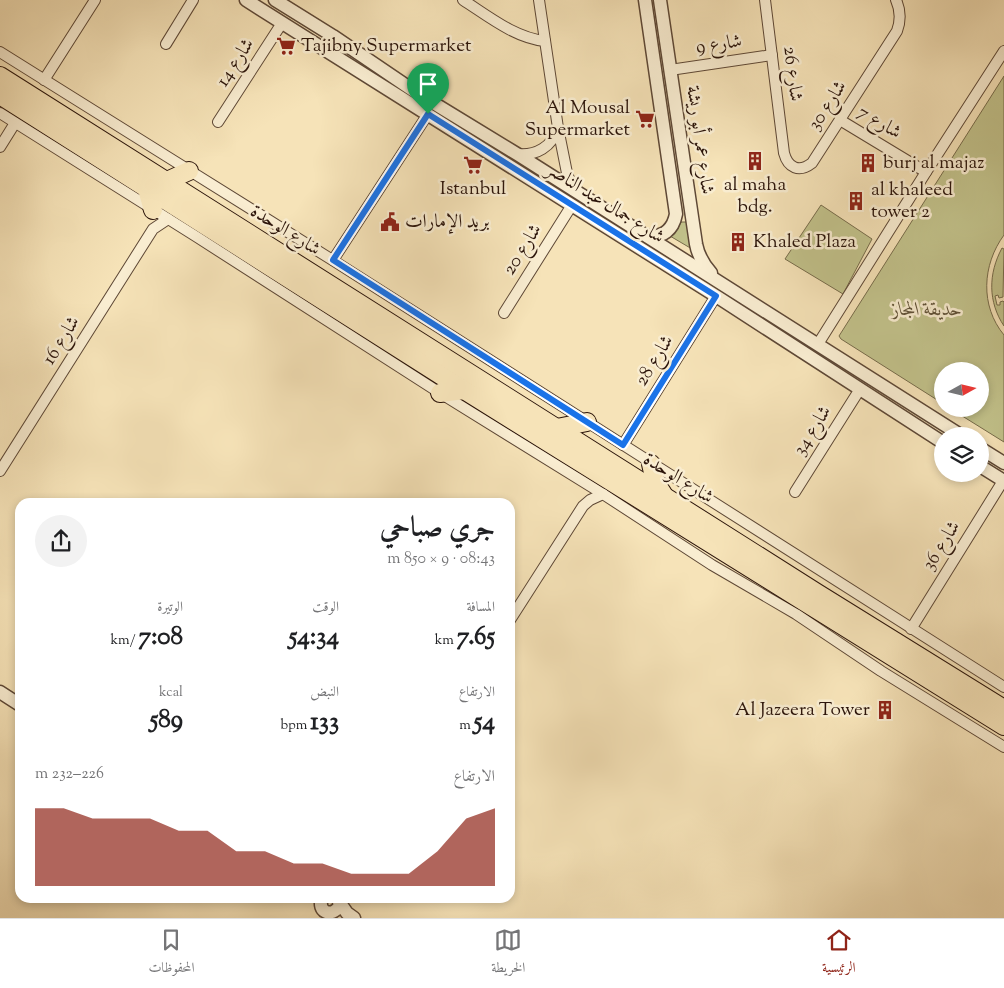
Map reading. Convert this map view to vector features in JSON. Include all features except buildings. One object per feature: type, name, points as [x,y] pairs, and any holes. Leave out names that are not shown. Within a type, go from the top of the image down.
[{"type":"highway","name":"شارع الوحدة","points":[[0,76],[816,593],[1004,709]]},
{"type":"highway","name":"شارع الوحدة","points":[[0,95],[464,390],[1004,726]]},
{"type":"highway","points":[[167,181],[189,171]]},
{"type":"highway","points":[[147,189],[161,214]]},
{"type":"highway","points":[[440,393],[464,390]]},
{"type":"highway","points":[[557,428],[586,422]]},
{"type":"highway","points":[[580,462],[584,482]]},
{"type":"highway","points":[[651,464],[656,482],[665,496]]},
{"type":"highway","points":[[731,557],[736,579]]},
{"type":"street","points":[[44,80],[95,0]]},
{"type":"street","points":[[166,44],[193,0]]},
{"type":"street","name":"شارع جمال عبد الناصر","points":[[246,0],[860,389],[934,434]]},
{"type":"street","name":"شارع جمال عبد الناصر","points":[[275,0],[418,93],[716,279],[948,427]]},
{"type":"street","points":[[463,0],[516,33],[545,41]]},
{"type":"street","points":[[539,0],[558,128],[567,173],[573,190]]},
{"type":"street","name":"شارع عمر أبو ريشة","points":[[645,0],[676,214],[672,225],[665,233],[646,236]]},
{"type":"street","name":"شارع عمر أبو ريشة","points":[[660,0],[698,251],[705,266],[716,279]]},
{"type":"street","name":"شارع 26","points":[[765,0],[784,153]]},
{"type":"street","name":"شارع 30","points":[[784,153],[790,165],[799,168],[807,167],[812,163],[898,31],[900,19],[896,0]]},
{"type":"street","name":"شارع 14","points":[[218,122],[282,23]]},
{"type":"street","points":[[297,32],[305,31],[326,41],[330,40],[333,36]]},
{"type":"street","points":[[818,344],[1004,50]]},
{"type":"street","points":[[0,52],[333,260],[1004,687]]},
{"type":"street","name":"شارع 9","points":[[670,70],[772,55]]},
{"type":"street","points":[[374,82],[374,75],[378,73],[407,91],[418,93]]},
{"type":"street","points":[[658,91],[666,101],[670,136],[675,140],[680,139]]},
{"type":"street","points":[[0,113],[698,556],[796,614],[881,671],[1004,748]]},
{"type":"street","points":[[333,260],[428,114]]},
{"type":"street","name":"شارع 7","points":[[840,120],[926,172]]},
{"type":"street","points":[[0,147],[15,123]]},
{"type":"street","points":[[517,154],[533,154],[544,149],[553,140],[558,128]]},
{"type":"street","name":"شارع 20","points":[[504,313],[572,205]]},
{"type":"street","points":[[153,229],[161,214]]},
{"type":"street","name":"شارع 16","points":[[0,471],[161,214]]},
{"type":"street","name":"شارع 28","points":[[623,445],[716,296]]},
{"type":"street","points":[[860,389],[863,387],[871,388],[893,401],[898,395]]},
{"type":"street","name":"شارع 34","points":[[795,492],[860,389]]},
{"type":"street","points":[[989,454],[1004,463]]},
{"type":"street","points":[[989,472],[1004,481]]},
{"type":"street","name":"شارع 36","points":[[911,629],[1004,481]]},
{"type":"street","points":[[583,506],[584,482]]},
{"type":"street","points":[[515,612],[583,506],[590,500],[603,494]]},
{"type":"street","points":[[0,692],[15,701]]},
{"type":"street","points":[[327,907],[352,916]]},
{"type":"green space","name":"حديقة المجاز","points":[[1004,76],[1004,235],[991,259],[987,285],[991,311],[996,324],[1004,335],[1004,442],[989,433],[989,427],[980,427],[965,418],[989,418],[989,362],[934,362],[934,398],[839,336]]},
{"type":"green space","points":[[821,205],[872,239],[843,294],[785,259]]},
{"type":"green space","points":[[681,222],[688,222],[692,249],[670,236],[677,230]]},
{"type":"green space","points":[[1002,248],[1004,249],[1003,297],[995,296],[997,305],[1000,305],[1000,302],[1004,302],[1004,326],[995,307],[992,288],[994,268]]},
{"type":"place","name":"Tajibny Supermarket","points":[[286,46]]},
{"type":"place","name":"Al Mousal Supermarket","points":[[645,119]]},
{"type":"place","name":"al maha bdg.","points":[[755,161]]},
{"type":"place","name":"burj al majaz","points":[[868,163]]},
{"type":"place","name":"Istanbul","points":[[473,165]]},
{"type":"place","name":"al khaleed tower 2","points":[[856,201]]},
{"type":"place","name":"بريد الإمارات","points":[[390,222]]},
{"type":"place","name":"Khaled Plaza","points":[[738,242]]},
{"type":"place","name":"Al Jazeera Tower","points":[[885,710]]},
{"type":"route","points":[[428,114],[716,296],[623,445],[333,260],[428,114]]}]
